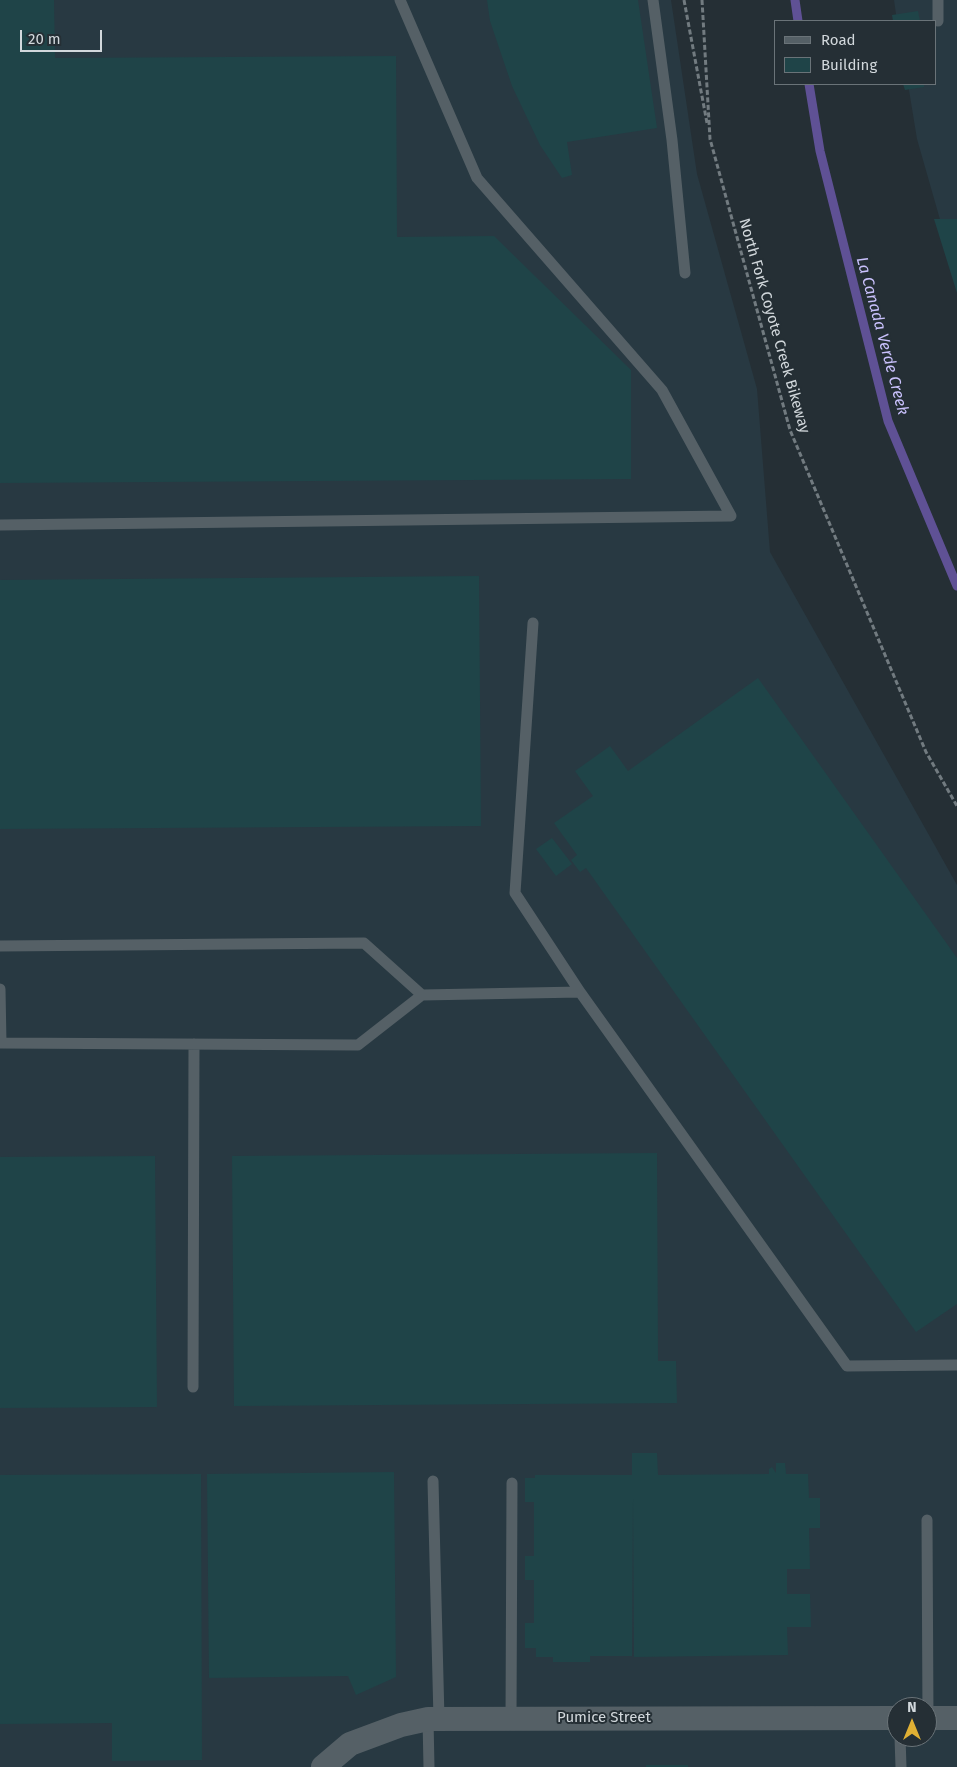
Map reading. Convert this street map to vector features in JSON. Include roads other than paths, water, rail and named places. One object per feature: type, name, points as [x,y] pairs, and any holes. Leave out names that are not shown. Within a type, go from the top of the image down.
[{"type":"street","name":"Pumice Street","points":[[324,1767],[350,1744],[401,1725],[434,1719],[887,1718]]},
{"type":"street","points":[[937,1718],[957,1718]]},
{"type":"lane","points":[[0,525],[731,516],[662,390],[478,178],[400,0]]},
{"type":"lane","points":[[653,0],[672,140],[685,273]]},
{"type":"lane","points":[[938,0],[938,21]]},
{"type":"lane","points":[[533,623],[515,893],[580,992],[847,1366],[957,1365]]},
{"type":"lane","points":[[0,946],[364,943],[422,995]]},
{"type":"lane","points":[[0,989],[0,1043],[358,1044],[422,995],[580,992]]},
{"type":"lane","points":[[193,1387],[194,1044]]},
{"type":"lane","points":[[429,1767],[434,1719],[434,1481]]},
{"type":"lane","points":[[511,1718],[512,1483]]},
{"type":"lane","points":[[927,1520],[928,1697]]},
{"type":"lane","points":[[900,1747],[901,1767]]},
{"type":"waterway","name":"La Canada Verde Creek","points":[[795,0],[798,20]]},
{"type":"waterway","name":"La Canada Verde Creek","points":[[809,85],[820,151],[888,421],[957,586]]}]
